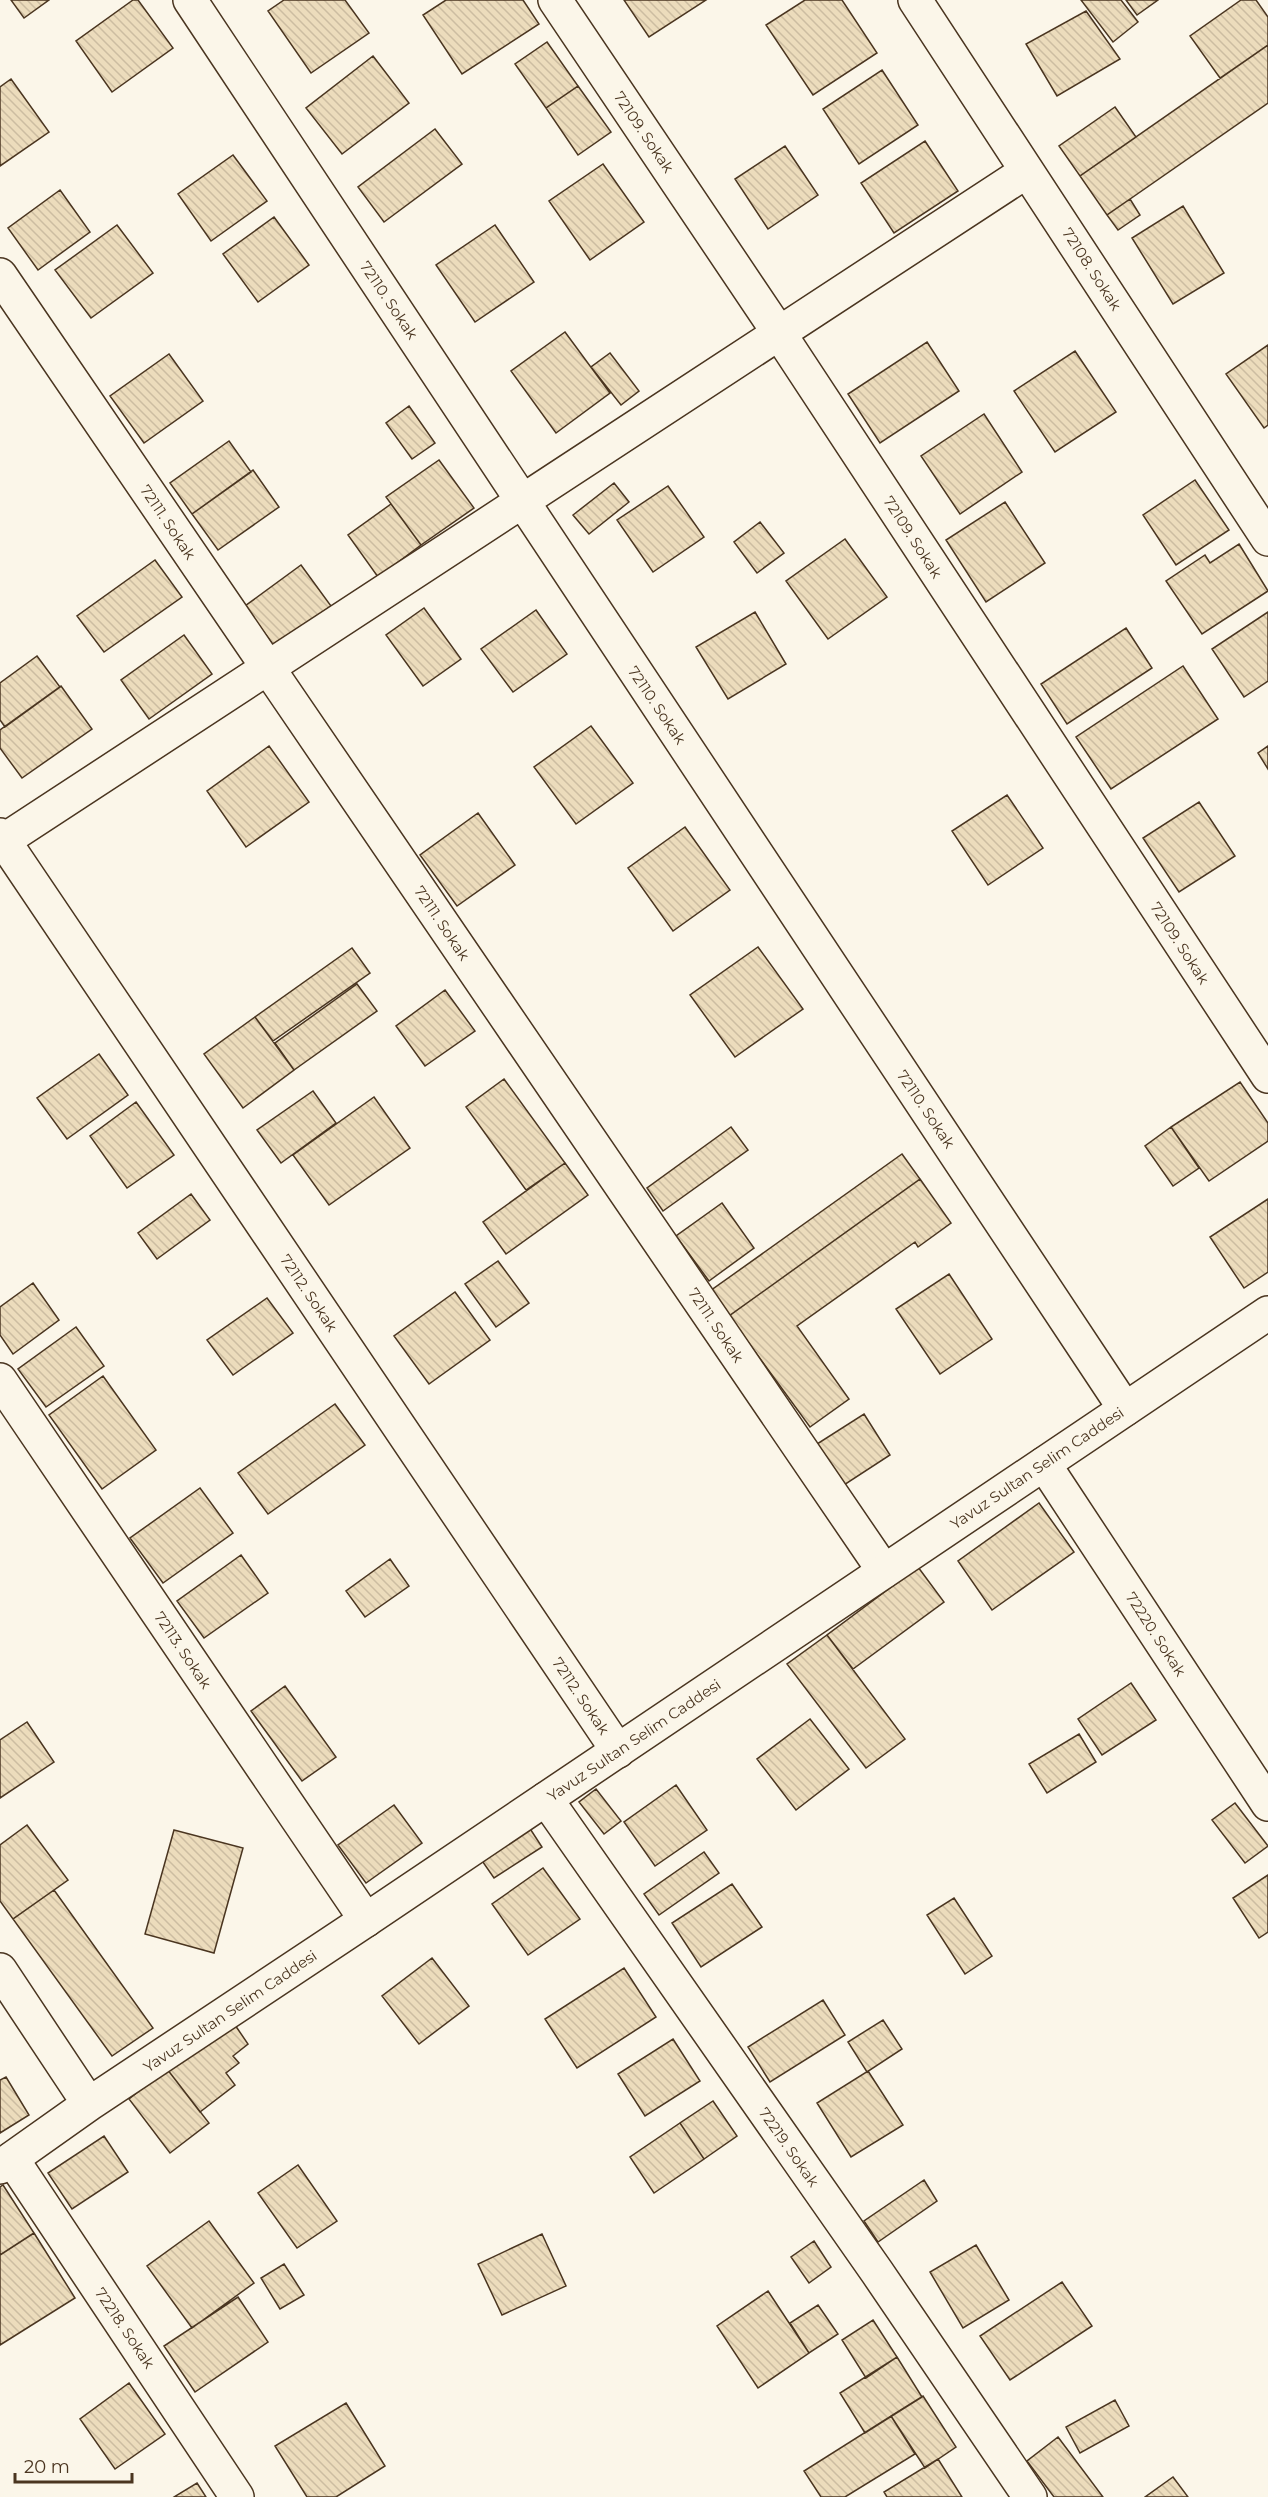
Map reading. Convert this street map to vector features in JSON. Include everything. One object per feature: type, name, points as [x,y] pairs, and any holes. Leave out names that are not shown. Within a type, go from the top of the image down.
[{"type":"street","name":"72110. Sokak","points":[[190,0],[1125,1409]]},
{"type":"street","name":"72109. Sokak","points":[[555,0],[779,333],[1268,1076]]},
{"type":"street","name":"72108. Sokak","points":[[915,0],[1268,539]]},
{"type":"street","points":[[1,840],[1027,171]]},
{"type":"street","name":"72111. Sokak","points":[[0,275],[884,1571]]},
{"type":"street","name":"72112. Sokak","points":[[1,840],[618,1750]]},
{"type":"street","name":"Yavuz Sultan Selim Caddesi","points":[[6,2163],[89,2104],[1268,1313]]},
{"type":"street","name":"72113. Sokak","points":[[0,1380],[366,1920]]},
{"type":"street","name":"72220. Sokak","points":[[1044,1464],[1268,1804]]},
{"type":"street","name":"72219. Sokak","points":[[546,1799],[877,2272],[1030,2497]]},
{"type":"street","points":[[0,1970],[89,2104]]},
{"type":"street","name":"72218. Sokak","points":[[6,2163],[237,2497]]},
{"type":"building","points":[[11,0],[49,0],[24,18]]},
{"type":"building","points":[[133,0],[138,0],[173,48],[112,92],[76,41]]},
{"type":"building","points":[[284,0],[345,0],[369,33],[311,73],[268,11]]},
{"type":"building","points":[[446,0],[523,0],[539,24],[462,74],[423,15]]},
{"type":"building","points":[[624,0],[706,0],[649,37]]},
{"type":"building","points":[[805,0],[842,0],[877,53],[813,95],[766,25]]},
{"type":"building","points":[[1081,0],[1121,0],[1138,22],[1113,42]]},
{"type":"building","points":[[1126,0],[1158,0],[1137,15]]},
{"type":"building","points":[[1241,0],[1256,0],[1268,17],[1268,45],[1220,78],[1190,36]]},
{"type":"building","points":[[1086,11],[1120,59],[1057,96],[1026,44]]},
{"type":"building","points":[[547,42],[578,86],[546,108],[515,64]]},
{"type":"building","points":[[1268,45],[1268,103],[1107,215],[1080,176]]},
{"type":"building","points":[[373,56],[409,103],[342,154],[306,108]]},
{"type":"building","points":[[882,70],[918,125],[859,164],[823,109]]},
{"type":"building","points":[[11,79],[49,132],[0,166],[0,87]]},
{"type":"building","points":[[578,86],[611,132],[578,155],[546,108]]},
{"type":"building","points":[[1115,107],[1136,137],[1080,176],[1059,146]]},
{"type":"building","points":[[435,129],[462,164],[384,222],[358,187]]},
{"type":"building","points":[[925,141],[958,191],[894,233],[861,183]]},
{"type":"building","points":[[785,146],[818,195],[768,229],[735,179]]},
{"type":"building","points":[[233,155],[267,201],[211,241],[178,194]]},
{"type":"building","points":[[603,164],[644,222],[590,260],[549,201]]},
{"type":"building","points":[[60,190],[90,232],[38,270],[8,228]]},
{"type":"building","points":[[1130,199],[1140,215],[1118,230],[1107,215]]},
{"type":"building","points":[[1183,206],[1224,273],[1173,304],[1132,238]]},
{"type":"building","points":[[274,217],[309,265],[258,302],[223,254]]},
{"type":"building","points":[[117,225],[153,273],[91,318],[55,270]]},
{"type":"building","points":[[495,225],[534,282],[475,322],[436,265]]},
{"type":"building","points":[[565,332],[610,393],[556,433],[511,371]]},
{"type":"building","points":[[927,342],[959,391],[880,443],[848,394]]},
{"type":"building","points":[[1268,345],[1268,425],[1264,428],[1226,374]]},
{"type":"building","points":[[1075,351],[1116,412],[1055,452],[1014,391]]},
{"type":"building","points":[[610,353],[639,391],[621,405],[591,367]]},
{"type":"building","points":[[169,354],[203,401],[144,443],[110,396]]},
{"type":"building","points":[[409,406],[435,443],[412,459],[386,423]]},
{"type":"building","points":[[984,414],[1022,472],[960,514],[921,456]]},
{"type":"building","points":[[229,441],[251,472],[192,514],[170,483]]},
{"type":"building","points":[[439,460],[474,508],[421,545],[386,497]]},
{"type":"building","points":[[253,470],[279,507],[218,550],[192,514]]},
{"type":"building","points":[[1195,480],[1229,530],[1176,565],[1143,515]]},
{"type":"building","points":[[614,483],[629,502],[589,534],[573,515]]},
{"type":"building","points":[[668,486],[704,537],[653,572],[617,520]]},
{"type":"building","points":[[1005,502],[1045,563],[986,602],[946,540]]},
{"type":"building","points":[[391,504],[421,545],[378,577],[348,535]]},
{"type":"building","points":[[760,522],[784,553],[757,573],[734,542]]},
{"type":"building","points":[[845,539],[887,597],[828,639],[786,581]]},
{"type":"building","points":[[1239,544],[1268,591],[1202,634],[1166,581],[1205,555],[1210,563]]},
{"type":"building","points":[[155,560],[182,597],[104,652],[77,616]]},
{"type":"building","points":[[301,565],[331,606],[274,646],[245,606]]},
{"type":"building","points":[[424,608],[461,659],[423,686],[386,635]]},
{"type":"building","points":[[536,610],[567,654],[513,692],[481,649]]},
{"type":"building","points":[[755,612],[786,664],[728,699],[696,647]]},
{"type":"building","points":[[1268,612],[1268,681],[1244,697],[1212,649]]},
{"type":"building","points":[[1126,628],[1152,668],[1067,724],[1041,684]]},
{"type":"building","points":[[184,635],[212,674],[149,719],[121,680]]},
{"type":"building","points":[[37,656],[60,687],[5,727],[0,720],[0,683]]},
{"type":"building","points":[[1183,666],[1218,719],[1111,789],[1076,737]]},
{"type":"building","points":[[61,686],[92,729],[22,778],[0,748],[0,730]]},
{"type":"building","points":[[591,726],[633,783],[576,824],[534,767]]},
{"type":"building","points":[[269,746],[309,802],[246,847],[207,791]]},
{"type":"building","points":[[1268,746],[1268,769],[1258,753]]},
{"type":"building","points":[[1007,795],[1043,848],[988,885],[952,831]]},
{"type":"building","points":[[1199,802],[1235,856],[1179,892],[1143,838]]},
{"type":"building","points":[[478,813],[515,865],[457,906],[420,855]]},
{"type":"building","points":[[685,827],[730,890],[673,931],[628,868]]},
{"type":"building","points":[[758,947],[803,1009],[735,1057],[690,995]]},
{"type":"building","points":[[352,948],[370,973],[273,1041],[255,1017]]},
{"type":"building","points":[[357,984],[377,1011],[294,1070],[275,1043]]},
{"type":"building","points":[[445,990],[475,1031],[425,1066],[396,1026]]},
{"type":"building","points":[[255,1017],[294,1070],[243,1108],[204,1054]]},
{"type":"building","points":[[99,1054],[128,1095],[67,1139],[37,1098]]},
{"type":"building","points":[[504,1079],[565,1163],[526,1190],[466,1107]]},
{"type":"building","points":[[1240,1082],[1268,1123],[1268,1141],[1209,1181],[1171,1127]]},
{"type":"building","points":[[313,1091],[336,1123],[281,1163],[257,1130]]},
{"type":"building","points":[[374,1097],[410,1148],[329,1205],[293,1155]]},
{"type":"building","points":[[136,1102],[174,1155],[127,1188],[90,1136]]},
{"type":"building","points":[[731,1127],[748,1150],[663,1211],[647,1188]]},
{"type":"building","points":[[1171,1127],[1199,1168],[1173,1186],[1145,1146]]},
{"type":"building","points":[[902,1154],[920,1179],[729,1316],[710,1291]]},
{"type":"building","points":[[565,1163],[588,1195],[506,1254],[483,1222]]},
{"type":"building","points":[[920,1179],[951,1223],[918,1247],[915,1242],[797,1326],[849,1399],[810,1427],[729,1316]]},
{"type":"building","points":[[191,1194],[210,1220],[157,1259],[138,1233]]},
{"type":"building","points":[[1268,1199],[1268,1272],[1244,1288],[1210,1237]]},
{"type":"building","points":[[722,1203],[754,1248],[709,1281],[676,1236]]},
{"type":"building","points":[[498,1261],[529,1303],[496,1327],[465,1284]]},
{"type":"building","points":[[949,1274],[992,1339],[940,1374],[896,1309]]},
{"type":"building","points":[[33,1283],[59,1320],[13,1354],[0,1335],[0,1307]]},
{"type":"building","points":[[455,1292],[490,1340],[429,1384],[394,1336]]},
{"type":"building","points":[[267,1298],[293,1333],[233,1375],[207,1340]]},
{"type":"building","points":[[76,1327],[104,1366],[46,1407],[18,1369]]},
{"type":"building","points":[[103,1376],[156,1450],[102,1489],[49,1415]]},
{"type":"building","points":[[335,1404],[365,1445],[268,1514],[238,1473]]},
{"type":"building","points":[[864,1414],[890,1455],[844,1485],[817,1444]]},
{"type":"building","points":[[200,1488],[233,1533],[163,1583],[130,1538]]},
{"type":"building","points":[[1039,1503],[1074,1552],[992,1610],[958,1561]]},
{"type":"building","points":[[241,1555],[268,1593],[204,1638],[177,1601]]},
{"type":"building","points":[[390,1559],[409,1586],[365,1617],[346,1591]]},
{"type":"building","points":[[918,1567],[944,1602],[853,1669],[827,1635]]},
{"type":"building","points":[[827,1635],[905,1739],[866,1768],[787,1664]]},
{"type":"building","points":[[1131,1683],[1156,1720],[1102,1755],[1078,1719]]},
{"type":"building","points":[[285,1686],[336,1757],[302,1781],[251,1711]]},
{"type":"building","points":[[810,1719],[849,1769],[796,1810],[757,1759]]},
{"type":"building","points":[[27,1722],[54,1762],[0,1798],[0,1740]]},
{"type":"building","points":[[1079,1734],[1096,1762],[1047,1793],[1029,1764]]},
{"type":"building","points":[[676,1785],[707,1830],[655,1866],[624,1822]]},
{"type":"building","points":[[596,1789],[621,1821],[604,1834],[579,1802]]},
{"type":"building","points":[[1235,1803],[1268,1846],[1245,1863],[1212,1820]]},
{"type":"building","points":[[394,1805],[422,1843],[366,1883],[338,1845]]},
{"type":"building","points":[[527,1824],[542,1847],[494,1878],[478,1855]]},
{"type":"building","points":[[27,1825],[68,1880],[13,1919],[0,1901],[0,1845]]},
{"type":"building","points":[[174,1830],[243,1848],[214,1953],[145,1934]]},
{"type":"building","points":[[704,1852],[719,1873],[659,1915],[644,1894]]},
{"type":"building","points":[[543,1868],[580,1919],[528,1955],[492,1904]]},
{"type":"building","points":[[1268,1875],[1268,1932],[1259,1938],[1233,1898]]},
{"type":"building","points":[[732,1884],[762,1927],[701,1967],[672,1923]]},
{"type":"building","points":[[54,1890],[153,2028],[112,2056],[13,1919]]},
{"type":"building","points":[[954,1898],[992,1956],[965,1974],[927,1915]]},
{"type":"building","points":[[432,1958],[469,2006],[419,2044],[382,1996]]},
{"type":"building","points":[[624,1968],[656,2017],[577,2068],[545,2019]]},
{"type":"building","points":[[823,2000],[845,2035],[770,2082],[748,2047]]},
{"type":"building","points":[[883,2020],[902,2049],[867,2072],[848,2042]]},
{"type":"building","points":[[235,2025],[248,2044],[233,2056],[239,2063],[226,2073],[235,2085],[200,2112],[167,2069]]},
{"type":"building","points":[[673,2039],[700,2081],[645,2116],[618,2074]]},
{"type":"building","points":[[167,2069],[209,2123],[170,2153],[129,2099]]},
{"type":"building","points":[[868,2071],[903,2125],[851,2157],[817,2103]]},
{"type":"building","points":[[6,2077],[29,2115],[0,2133],[0,2080]]},
{"type":"building","points":[[713,2101],[737,2136],[704,2159],[680,2123]]},
{"type":"building","points":[[680,2123],[704,2159],[654,2193],[630,2157]]},
{"type":"building","points":[[104,2136],[128,2172],[72,2209],[48,2173]]},
{"type":"building","points":[[298,2165],[337,2221],[297,2248],[258,2193]]},
{"type":"building","points":[[924,2180],[937,2201],[878,2242],[864,2221]]},
{"type":"building","points":[[3,2185],[34,2233],[0,2255],[0,2187]]},
{"type":"building","points":[[209,2221],[254,2283],[192,2328],[147,2266]]},
{"type":"building","points":[[34,2233],[75,2298],[0,2345],[0,2255]]},
{"type":"building","points":[[542,2234],[566,2286],[502,2315],[478,2264]]},
{"type":"building","points":[[814,2241],[831,2267],[809,2283],[791,2257]]},
{"type":"building","points":[[976,2245],[1009,2300],[963,2328],[930,2272]]},
{"type":"building","points":[[284,2264],[304,2295],[280,2309],[261,2278]]},
{"type":"building","points":[[1062,2282],[1092,2326],[1010,2380],[980,2336]]},
{"type":"building","points":[[768,2291],[809,2353],[758,2388],[717,2326]]},
{"type":"building","points":[[238,2297],[268,2342],[195,2392],[164,2346]]},
{"type":"building","points":[[818,2305],[838,2334],[809,2353],[790,2323]]},
{"type":"building","points":[[873,2320],[897,2357],[866,2378],[842,2340]]},
{"type":"building","points":[[897,2357],[922,2397],[865,2433],[840,2393]]},
{"type":"building","points":[[129,2383],[165,2434],[115,2469],[80,2419]]},
{"type":"building","points":[[923,2396],[956,2447],[925,2468],[891,2416]]},
{"type":"building","points":[[1115,2400],[1129,2426],[1080,2453],[1066,2427]]},
{"type":"building","points":[[346,2403],[385,2466],[336,2497],[307,2497],[275,2446]]},
{"type":"building","points":[[891,2416],[915,2454],[845,2497],[821,2497],[804,2471]]},
{"type":"building","points":[[1058,2437],[1103,2497],[1054,2497],[1027,2461]]},
{"type":"building","points":[[938,2459],[962,2497],[887,2497],[884,2492]]},
{"type":"building","points":[[1173,2477],[1188,2497],[1145,2497]]},
{"type":"building","points":[[197,2483],[206,2497],[174,2497]]}]
